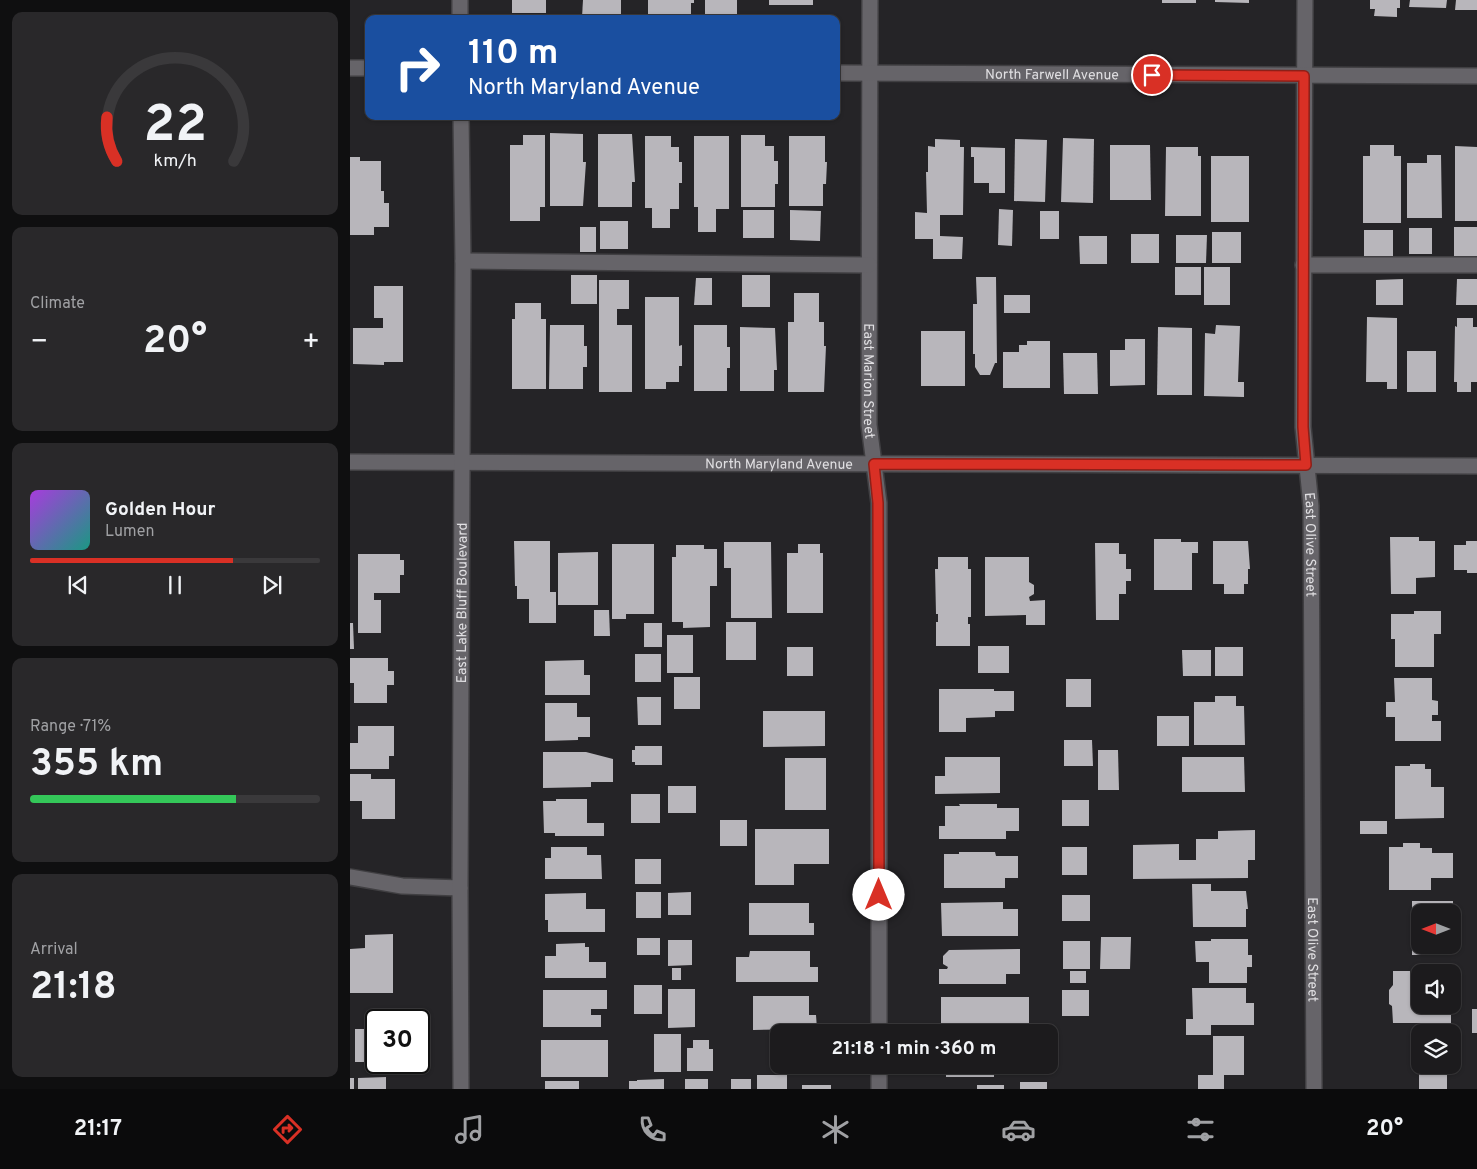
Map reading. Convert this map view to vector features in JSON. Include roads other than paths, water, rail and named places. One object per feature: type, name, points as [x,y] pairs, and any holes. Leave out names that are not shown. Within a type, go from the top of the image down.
[{"type":"street","points":[[460,0],[460,15]]},
{"type":"street","name":"East Marion Street","points":[[870,0],[869,425],[878,503],[879,1024]]},
{"type":"street","name":"East Olive Street","points":[[1305,0],[1303,427],[1311,516],[1314,1089]]},
{"type":"street","points":[[350,68],[365,68]]},
{"type":"street","name":"North Farwell Avenue","points":[[840,73],[1477,76]]},
{"type":"street","name":"East Lake Bluff Boulevard","points":[[461,120],[463,261],[461,462],[461,1089]]},
{"type":"street","points":[[463,261],[869,265]]},
{"type":"street","points":[[1303,265],[1477,265]]},
{"type":"street","name":"North Maryland Avenue","points":[[350,462],[1477,466]]},
{"type":"street","points":[[350,877],[402,886],[460,888]]},
{"type":"street","points":[[879,1074],[879,1089]]}]
